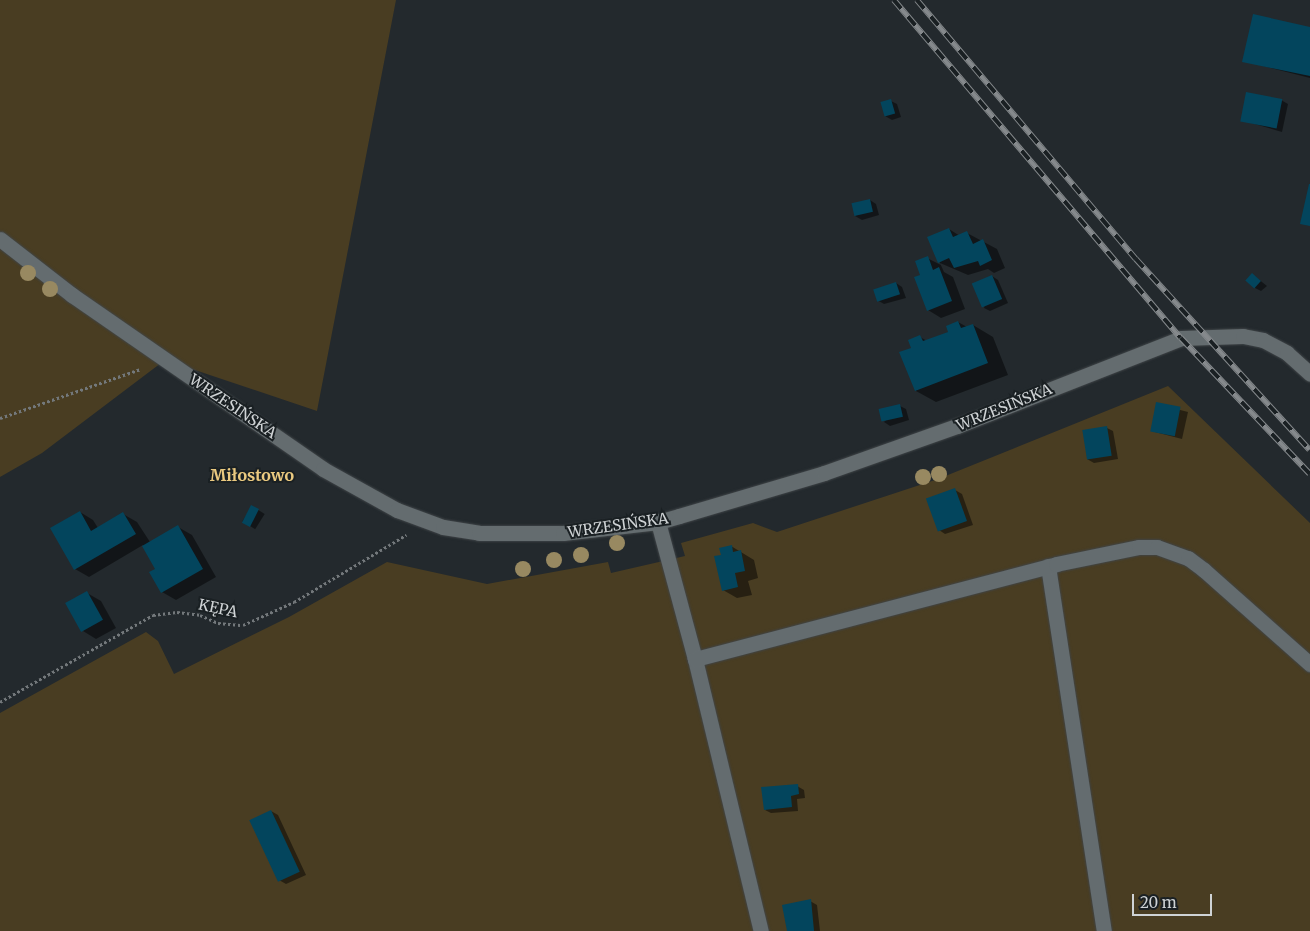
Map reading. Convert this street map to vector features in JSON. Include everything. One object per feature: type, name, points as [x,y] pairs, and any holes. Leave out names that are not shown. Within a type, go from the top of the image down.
[{"type":"street","name":"WRZESIŃSKA","points":[[0,239],[165,360],[323,469],[363,493],[427,523],[479,533],[521,536],[658,522],[824,473],[957,426],[1172,339],[1202,335],[1243,336],[1263,340],[1287,353],[1309,370]]},
{"type":"street","points":[[658,522],[695,659],[761,931]]},
{"type":"street","points":[[695,659],[1048,566],[1139,547],[1173,551],[1204,570],[1310,664]]},
{"type":"street","points":[[1048,566],[1104,931]]},
{"type":"path","points":[[0,418],[165,360]]},
{"type":"path","name":"KĘPA","points":[[0,702],[153,615],[176,612],[200,615],[218,623],[243,625],[294,602],[427,523]]},
{"type":"shaded area","points":[[0,0],[396,0],[317,411],[165,360],[42,453],[0,477]]},
{"type":"shaded area","points":[[1168,386],[1310,523],[1310,931],[0,931],[0,713],[146,632],[158,641],[174,674],[289,617],[387,562],[487,584],[608,562],[611,573],[685,556],[681,543],[753,523],[777,532],[938,479]]},
{"type":"building","points":[[1253,14],[1310,27],[1310,76],[1242,62]]},
{"type":"building","points":[[1246,92],[1282,99],[1277,129],[1240,121]]},
{"type":"building","points":[[891,99],[895,113],[885,116],[880,102]]},
{"type":"building","points":[[1310,184],[1310,226],[1300,224]]},
{"type":"building","points":[[870,199],[873,212],[854,216],[851,203]]},
{"type":"building","points":[[949,228],[953,237],[967,231],[973,244],[983,239],[992,260],[980,266],[978,261],[954,268],[949,258],[938,263],[927,237]]},
{"type":"building","points":[[928,256],[933,270],[939,267],[952,301],[927,311],[914,277],[920,275],[915,261]]},
{"type":"building","points":[[1252,273],[1261,281],[1254,288],[1245,280]]},
{"type":"building","points":[[992,275],[1002,299],[982,308],[972,284]]},
{"type":"building","points":[[896,282],[900,294],[877,302],[873,289]]},
{"type":"building","points":[[958,321],[961,328],[973,324],[988,363],[915,391],[899,352],[911,348],[908,340],[920,335],[923,341],[948,332],[946,326]]},
{"type":"building","points":[[1156,402],[1181,407],[1175,436],[1150,431]]},
{"type":"building","points":[[900,404],[903,417],[881,422],[879,409]]},
{"type":"building","points":[[1107,426],[1112,456],[1087,460],[1082,430]]},
{"type":"building","points":[[955,488],[967,521],[938,531],[926,499]]},
{"type":"building","points":[[251,505],[259,509],[250,527],[242,523]]},
{"type":"building","points":[[80,511],[91,531],[123,512],[136,534],[74,570],[50,528]]},
{"type":"building","points":[[178,525],[203,569],[161,593],[149,572],[155,569],[142,546]]},
{"type":"building","points":[[732,545],[733,552],[741,550],[745,571],[735,573],[738,587],[722,591],[714,556],[721,555],[719,548]]},
{"type":"building","points":[[87,591],[103,620],[81,632],[65,603]]},
{"type":"building","points":[[798,784],[799,794],[791,796],[792,807],[764,810],[761,787]]},
{"type":"building","points":[[271,810],[300,872],[278,882],[249,820]]},
{"type":"building","points":[[811,899],[814,931],[787,931],[782,905]]},
{"type":"railway","points":[[894,0],[1181,338],[1310,474]]},
{"type":"railway","points":[[917,0],[1136,259],[1310,450]]},
{"type":"district","name":"Miłostowo","points":[[252,475]]}]
